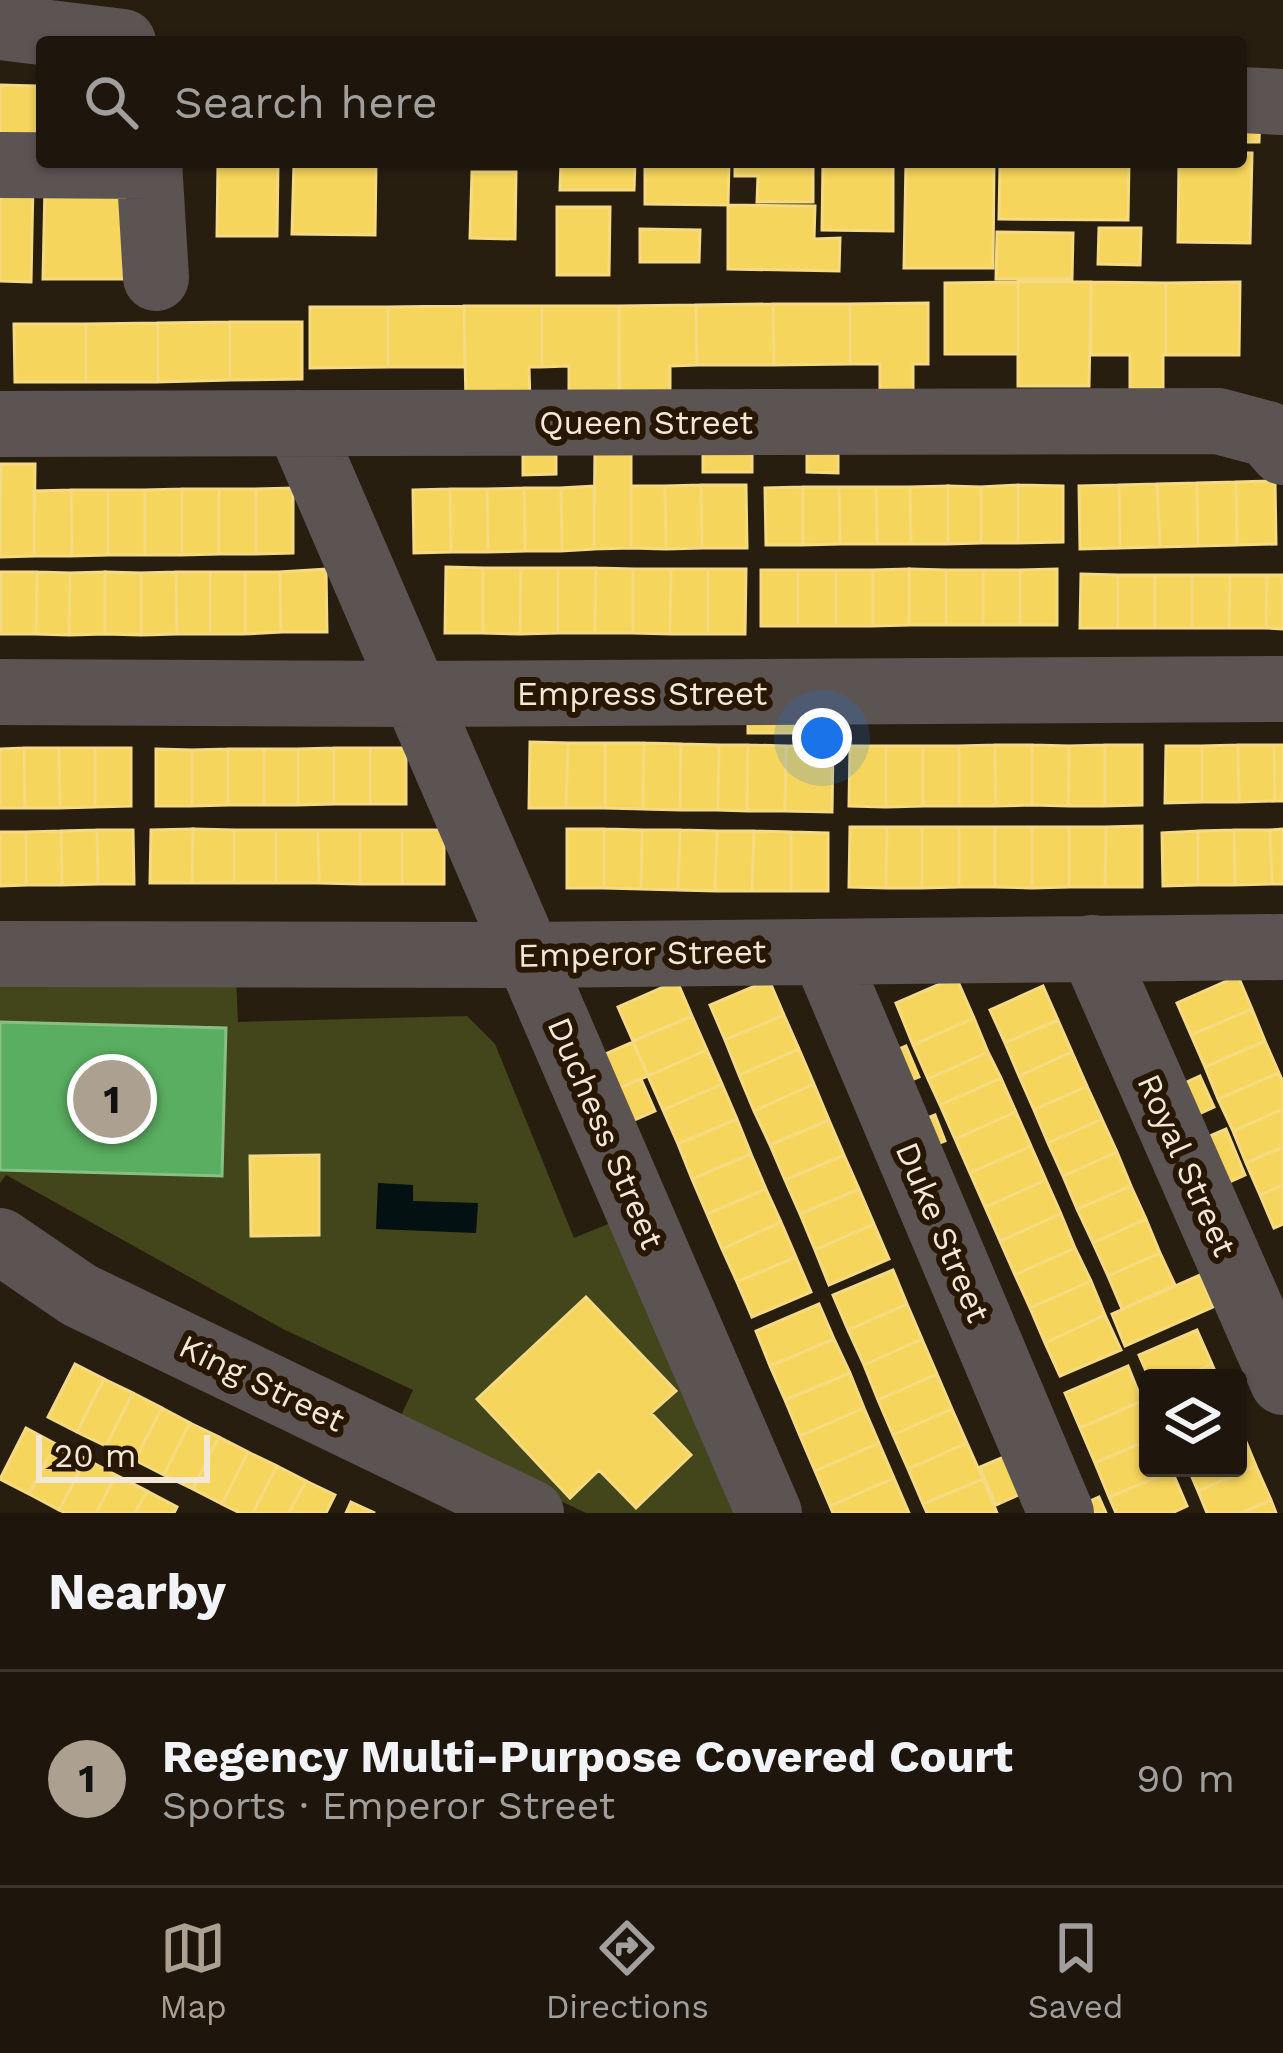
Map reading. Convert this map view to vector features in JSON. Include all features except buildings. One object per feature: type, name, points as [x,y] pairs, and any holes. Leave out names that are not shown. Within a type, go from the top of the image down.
[{"type":"street","points":[[0,27],[74,36]]},
{"type":"street","points":[[1247,100],[1283,102]]},
{"type":"street","points":[[0,165],[36,165]]},
{"type":"street","points":[[149,168],[156,278]]},
{"type":"street","name":"Queen Street","points":[[0,424],[1218,421],[1268,434],[1283,452]]},
{"type":"street","name":"Duchess Street","points":[[298,423],[769,1513]]},
{"type":"street","name":"Empress Street","points":[[0,692],[1283,688]]},
{"type":"street","name":"Emperor Street","points":[[0,954],[530,955],[1283,946]]},
{"type":"street","name":"Royal Street","points":[[1092,948],[1283,1382]]},
{"type":"street","name":"Duke Street","points":[[824,952],[1061,1513]]},
{"type":"street","name":"King Street","points":[[0,1241],[79,1295],[531,1513]]},
{"type":"green space","points":[[236,977],[238,1022],[467,1016],[495,1044],[574,1238],[613,1222],[742,1513],[586,1513],[397,1424],[413,1390],[283,1329],[6,1175],[0,1183],[0,978]]},
{"type":"shaded area","points":[[378,1183],[413,1185],[413,1201],[478,1203],[476,1233],[376,1229]]},
{"type":"place","name":"Regency Multi-Purpose Covered Court","points":[[112,1099]]}]
